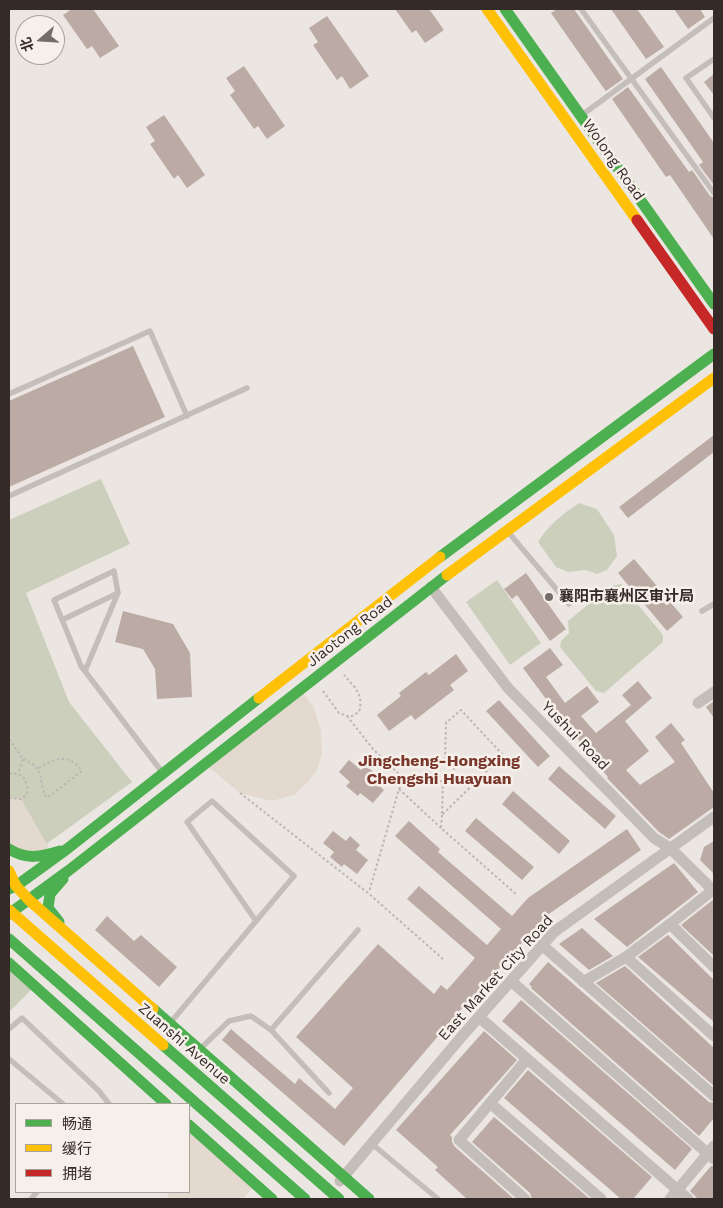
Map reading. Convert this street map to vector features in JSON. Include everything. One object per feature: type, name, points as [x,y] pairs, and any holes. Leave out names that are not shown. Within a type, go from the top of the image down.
[{"type":"main road","name":"Wolong Road","points":[[487,9],[714,329]]},
{"type":"main road","name":"Wolong Road","points":[[505,9],[714,304]]},
{"type":"main road","name":"Jiaotong Road","points":[[12,888],[67,849],[422,571],[714,354]]},
{"type":"main road","name":"Jiaotong Road","points":[[10,912],[68,872],[431,587],[714,378]]},
{"type":"main road","points":[[9,849],[15,854],[36,858],[67,849]]},
{"type":"main road","points":[[9,871],[12,888],[29,900],[369,1199]]},
{"type":"main road","points":[[68,872],[50,894],[48,908],[69,935]]},
{"type":"main road","name":"Zuanshi Avenue","points":[[10,912],[339,1199]]},
{"type":"main road","points":[[9,939],[305,1199]]},
{"type":"main road","points":[[10,964],[165,1103]]},
{"type":"main road","points":[[171,1053],[185,1037]]},
{"type":"main road","points":[[190,1118],[200,1107]]},
{"type":"main road","points":[[190,1126],[272,1199]]},
{"type":"street","name":"Yushui Road","points":[[431,587],[508,688],[654,838],[670,848],[714,890]]},
{"type":"street","points":[[698,704],[714,692]]},
{"type":"street","name":"East Market City Road","points":[[330,1191],[554,932],[714,817]]},
{"type":"street","points":[[584,982],[626,957],[714,890]]},
{"type":"street","points":[[670,924],[714,968]]},
{"type":"street","points":[[542,945],[714,1096]]},
{"type":"street","points":[[626,957],[714,1036]]},
{"type":"street","points":[[511,980],[712,1153],[670,1199]]},
{"type":"street","points":[[479,1017],[688,1199]]},
{"type":"street","points":[[525,1199],[459,1140],[527,1059]]},
{"type":"street","points":[[490,1103],[601,1199]]},
{"type":"lane","points":[[581,9],[714,193]]},
{"type":"lane","points":[[581,116],[714,18]]},
{"type":"lane","points":[[714,59],[686,78],[714,118]]},
{"type":"lane","points":[[9,394],[150,331],[187,416]]},
{"type":"lane","points":[[9,496],[247,388]]},
{"type":"lane","points":[[507,531],[569,604]]},
{"type":"lane","points":[[85,671],[118,593],[114,571],[54,600],[81,666],[164,773]]},
{"type":"lane","points":[[62,620],[118,593]]},
{"type":"lane","points":[[702,611],[714,604]]},
{"type":"lane","points":[[170,1024],[294,876],[212,800],[187,822],[256,921]]},
{"type":"lane","points":[[271,1030],[358,930]]},
{"type":"lane","points":[[200,1050],[229,1021],[251,1016],[271,1030],[329,1093]]},
{"type":"lane","points":[[9,1029],[22,1018],[99,1091],[108,1103]]},
{"type":"lane","points":[[9,1059],[61,1103]]},
{"type":"lane","points":[[372,1144],[438,1199]]},
{"type":"path","points":[[314,679],[339,713],[350,717],[359,712],[362,701],[360,694],[335,663]]},
{"type":"path","points":[[442,815],[503,755],[461,710],[446,723],[445,760]]},
{"type":"path","points":[[347,716],[373,749],[405,780],[454,782],[454,760],[429,760],[430,781]]},
{"type":"path","points":[[9,739],[23,759],[34,764],[37,769],[40,774],[47,798],[82,771],[78,765],[61,758],[50,760],[37,769]]},
{"type":"path","points":[[18,774],[23,759]]},
{"type":"path","points":[[9,774],[18,774],[24,777],[28,785],[27,794],[21,799],[9,798]]},
{"type":"path","points":[[368,893],[399,789],[405,780]]},
{"type":"path","points":[[441,828],[443,781]]},
{"type":"path","points":[[399,789],[516,894]]},
{"type":"path","points":[[240,793],[368,893],[443,959]]},
{"type":"green space","points":[[101,479],[130,544],[26,593],[69,702],[132,782],[45,845],[9,838],[9,520]]},
{"type":"green space","points":[[579,503],[597,509],[614,535],[617,556],[607,570],[597,574],[586,570],[568,572],[556,567],[538,542],[551,525]]},
{"type":"green space","points":[[497,580],[541,643],[510,665],[466,602]]},
{"type":"green space","points":[[621,584],[663,635],[663,642],[604,693],[596,691],[560,647],[561,641],[569,633],[568,621],[611,586]]},
{"type":"green space","points":[[9,964],[35,986],[9,1012]]},
{"type":"shaded area","points":[[301,689],[314,708],[321,731],[322,754],[317,770],[294,795],[272,801],[240,793],[205,764]]},
{"type":"shaded area","points":[[9,798],[21,799],[52,853],[9,849]]},
{"type":"shaded area","points":[[190,1126],[255,1184],[243,1199],[170,1199],[167,1193],[190,1193]]},
{"type":"building","points":[[72,9],[93,9],[119,46],[100,58],[92,46],[87,49],[65,18],[65,15],[63,15]]},
{"type":"building","points":[[395,9],[429,9],[444,30],[425,43],[416,30],[412,33]]},
{"type":"building","points":[[557,9],[574,9],[623,79],[605,90],[551,13]]},
{"type":"building","points":[[611,9],[637,9],[664,47],[646,59]]},
{"type":"building","points":[[674,9],[700,9],[705,17],[688,29]]},
{"type":"building","points":[[327,16],[369,76],[350,89],[342,76],[337,80],[313,45],[318,42],[309,28]]},
{"type":"building","points":[[244,66],[285,126],[267,139],[258,126],[254,129],[230,95],[235,91],[226,78]]},
{"type":"building","points":[[661,67],[714,143],[714,185],[699,165],[703,162],[645,79]]},
{"type":"building","points":[[714,74],[714,95],[704,82]]},
{"type":"building","points":[[628,87],[689,172],[692,170],[710,196],[714,198],[714,239],[670,175],[666,177],[612,99]]},
{"type":"building","points":[[164,115],[205,175],[187,188],[178,175],[174,179],[150,144],[155,141],[146,127]]},
{"type":"building","points":[[133,346],[165,417],[9,487],[9,401]]},
{"type":"building","points":[[714,435],[714,452],[628,518],[619,507]]},
{"type":"building","points":[[634,559],[683,617],[667,631],[618,573]]},
{"type":"building","points":[[526,573],[566,629],[550,641],[517,595],[512,599],[504,589]]},
{"type":"building","points":[[123,611],[173,624],[190,653],[192,697],[157,699],[155,669],[143,649],[115,642]]},
{"type":"building","points":[[550,648],[563,665],[546,677],[565,703],[587,686],[599,702],[581,716],[596,733],[631,705],[622,695],[638,681],[652,698],[625,721],[649,751],[626,770],[640,785],[675,762],[655,737],[671,723],[685,740],[681,743],[714,793],[714,807],[669,839],[659,832],[607,778],[578,743],[580,741],[573,735],[571,737],[563,729],[551,713],[555,711],[523,668]]},
{"type":"building","points":[[456,654],[468,671],[450,685],[454,690],[415,720],[411,715],[389,731],[377,715],[401,696],[399,693],[426,672],[429,675]]},
{"type":"building","points":[[499,700],[550,756],[538,767],[486,711]]},
{"type":"building","points":[[714,701],[714,718],[706,707]]},
{"type":"building","points":[[349,760],[361,770],[365,765],[376,774],[372,780],[384,790],[373,803],[360,793],[358,796],[346,786],[350,782],[339,772]]},
{"type":"building","points":[[559,766],[616,816],[605,829],[548,779]]},
{"type":"building","points":[[513,791],[570,841],[559,854],[502,804]]},
{"type":"building","points":[[476,818],[534,867],[522,880],[465,831]]},
{"type":"building","points":[[409,821],[440,849],[438,852],[512,916],[528,898],[627,829],[641,850],[546,916],[469,1000],[344,1146],[222,1040],[231,1029],[295,1084],[299,1078],[335,1109],[353,1088],[296,1037],[378,944],[434,994],[441,985],[447,990],[475,958],[407,899],[419,886],[487,945],[501,929],[395,836]]},
{"type":"building","points":[[333,831],[346,841],[350,836],[360,845],[356,850],[368,860],[357,874],[344,864],[342,867],[330,857],[334,852],[323,843]]},
{"type":"building","points":[[714,841],[714,874],[700,860],[704,847]]},
{"type":"building","points":[[674,863],[698,892],[627,947],[594,919]]},
{"type":"building","points":[[714,899],[714,956],[681,925]]},
{"type":"building","points":[[107,916],[134,941],[141,935],[177,967],[159,987],[95,930]]},
{"type":"building","points":[[582,928],[613,956],[589,970],[559,944]]},
{"type":"building","points":[[668,935],[714,980],[714,1022],[638,957]]},
{"type":"building","points":[[548,962],[709,1102],[714,1103],[714,1118],[699,1136],[531,988],[529,984]]},
{"type":"building","points":[[625,966],[714,1048],[714,1086],[596,983]]},
{"type":"building","points":[[521,1000],[692,1149],[675,1170],[502,1021]]},
{"type":"building","points":[[484,1031],[517,1060],[450,1135],[454,1146],[514,1199],[467,1199],[435,1170],[438,1167],[396,1130]]},
{"type":"building","points":[[528,1070],[652,1177],[633,1199],[621,1199],[504,1098]]},
{"type":"building","points":[[494,1117],[590,1199],[532,1199],[530,1193],[472,1142]]},
{"type":"building","points":[[711,1166],[714,1166],[714,1199],[698,1199],[690,1191]]},
{"type":"traffic: fast","points":[[505,9],[714,304]]},
{"type":"traffic: fast","points":[[440,557],[714,354]]},
{"type":"traffic: fast","points":[[9,914],[68,871],[447,575]]},
{"type":"traffic: fast","points":[[9,889],[16,886],[67,849],[259,698]]},
{"type":"traffic: fast","points":[[9,849],[28,856],[46,855],[60,851]]},
{"type":"traffic: fast","points":[[59,922],[48,908],[50,894],[63,879]]},
{"type":"traffic: fast","points":[[9,939],[305,1199]]},
{"type":"traffic: fast","points":[[9,963],[165,1103]]},
{"type":"traffic: fast","points":[[153,1009],[369,1199]]},
{"type":"traffic: fast","points":[[163,1045],[339,1199]]},
{"type":"traffic: fast","points":[[190,1126],[272,1199]]},
{"type":"traffic: slow","points":[[487,9],[637,220]]},
{"type":"traffic: slow","points":[[447,575],[714,378]]},
{"type":"traffic: slow","points":[[259,698],[440,557]]},
{"type":"traffic: slow","points":[[9,871],[16,886],[29,900],[153,1009]]},
{"type":"traffic: slow","points":[[9,910],[163,1045]]},
{"type":"traffic: jam","points":[[637,220],[714,329]]},
{"type":"place","name":"襄阳市襄州区审计局","points":[[549,597]]},
{"type":"district","name":"Jingcheng-Hongxing Chengshi Huayuan","points":[[439,770]]}]
